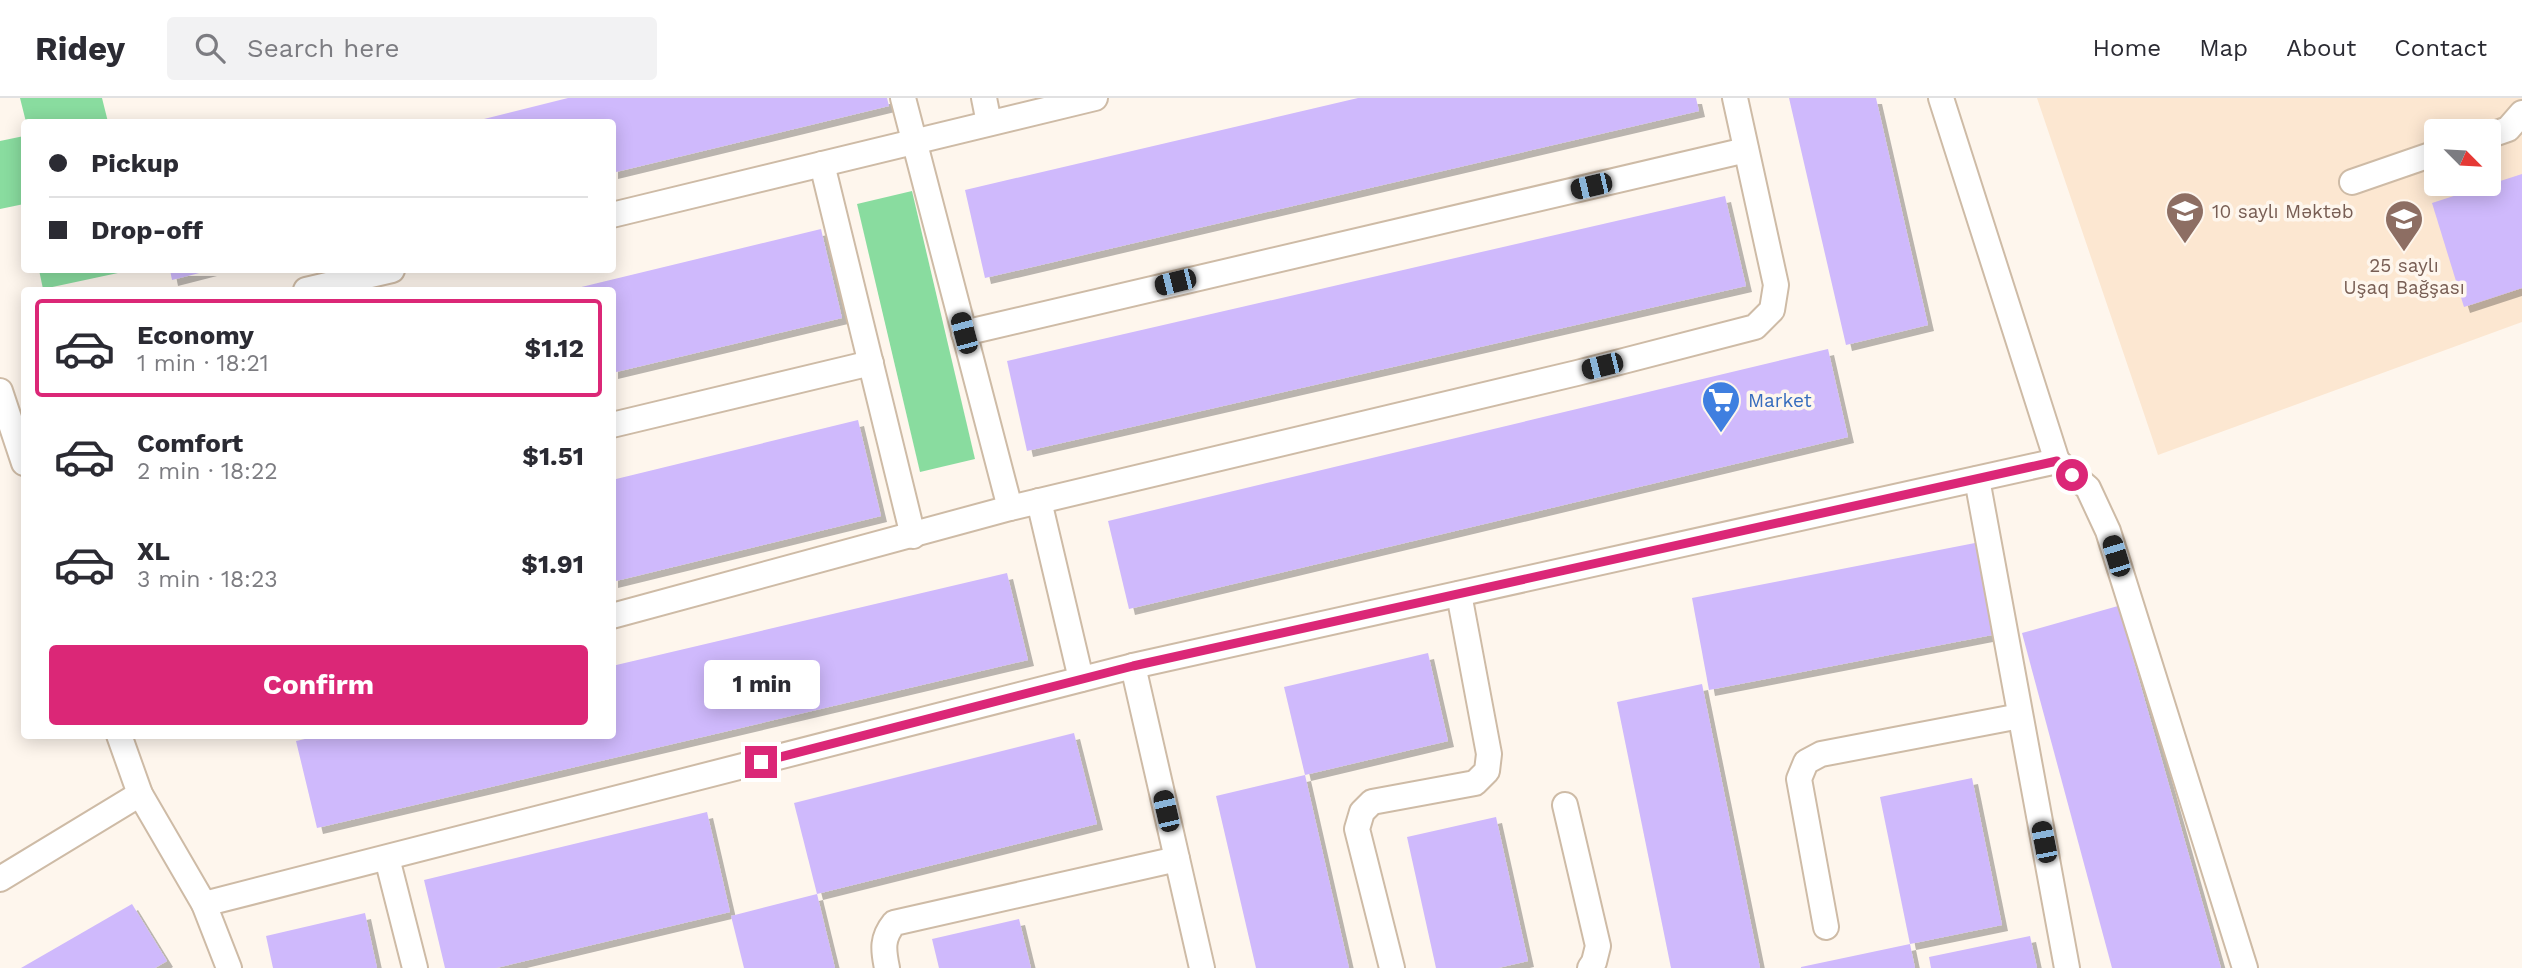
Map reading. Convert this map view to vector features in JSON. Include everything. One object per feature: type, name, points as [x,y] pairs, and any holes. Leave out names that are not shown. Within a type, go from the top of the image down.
[{"type":"lane","points":[[904,98],[1010,508]]},
{"type":"lane","points":[[984,98],[989,122]]},
{"type":"lane","points":[[616,214],[1096,98]]},
{"type":"lane","points":[[616,615],[1040,500],[1563,376],[1755,327],[1772,310],[1776,285],[1735,98]]},
{"type":"lane","points":[[1941,98],[2057,461],[2088,488],[2108,530],[2245,968]]},
{"type":"lane","points":[[2501,131],[2508,129],[2522,113]]},
{"type":"lane","points":[[964,333],[1746,150]]},
{"type":"lane","points":[[2352,182],[2424,157]]},
{"type":"lane","points":[[822,164],[912,536]]},
{"type":"lane","points":[[319,287],[379,273]]},
{"type":"lane","points":[[616,424],[871,363]]},
{"type":"lane","points":[[0,391],[21,454]]},
{"type":"lane","points":[[204,904],[1133,666],[2057,461]]},
{"type":"lane","points":[[1976,479],[2067,968]]},
{"type":"lane","points":[[1040,500],[1081,679]]},
{"type":"lane","points":[[1392,968],[1357,829],[1362,812],[1373,802],[1475,783],[1488,771],[1489,754],[1459,594]]},
{"type":"lane","points":[[1133,666],[1202,968]]},
{"type":"lane","points":[[1826,927],[1799,779],[1806,762],[1821,754],[2020,716]]},
{"type":"lane","points":[[120,739],[140,794],[204,904],[229,968]]},
{"type":"lane","points":[[0,880],[140,794]]},
{"type":"lane","points":[[1565,805],[1598,946],[1590,968]]},
{"type":"lane","points":[[387,858],[415,968]]},
{"type":"lane","points":[[887,968],[883,949],[886,934],[894,923],[1177,859]]},
{"type":"shaded area","points":[[2037,98],[2522,98],[2522,322],[2158,455]]},
{"type":"green space","points":[[20,98],[102,98],[107,119],[25,119]]},
{"type":"green space","points":[[21,137],[21,205],[0,209],[0,141]]},
{"type":"green space","points":[[912,191],[975,459],[920,472],[857,204]]},
{"type":"green space","points":[[40,273],[118,273],[52,287],[43,287]]},
{"type":"building","points":[[568,98],[887,98],[889,106],[616,172],[616,119],[484,119]]},
{"type":"building","points":[[1358,98],[1696,98],[1699,111],[985,278],[965,190]]},
{"type":"building","points":[[1789,98],[1876,98],[1928,325],[1846,345]]},
{"type":"building","points":[[2522,174],[2522,288],[2464,307],[2432,203],[2454,196],[2501,196],[2501,181]]},
{"type":"building","points":[[1725,196],[1746,286],[1027,451],[1007,361]]},
{"type":"building","points":[[821,229],[842,318],[616,372],[616,287],[581,287]]},
{"type":"building","points":[[171,273],[199,273],[172,280]]},
{"type":"building","points":[[1828,349],[1848,437],[1129,609],[1108,521]]},
{"type":"building","points":[[858,420],[881,516],[616,581],[616,479]]},
{"type":"building","points":[[1975,543],[1992,635],[1709,690],[1692,598]]},
{"type":"building","points":[[1007,573],[1028,660],[317,828],[296,741],[616,739],[616,665]]},
{"type":"building","points":[[2118,606],[2221,968],[2112,968],[2022,633]]},
{"type":"building","points":[[1428,653],[1448,741],[1305,775],[1284,687]]},
{"type":"building","points":[[1702,684],[1760,968],[1671,968],[1617,702]]},
{"type":"building","points":[[1074,733],[1097,824],[817,894],[794,803]]},
{"type":"building","points":[[1305,775],[1349,968],[1256,968],[1216,796]]},
{"type":"building","points":[[1972,778],[2002,925],[1910,944],[1880,797]]},
{"type":"building","points":[[707,812],[730,912],[496,968],[445,968],[424,880]]},
{"type":"building","points":[[1496,817],[1528,961],[1498,968],[1436,968],[1407,837]]},
{"type":"building","points":[[817,894],[835,968],[744,968],[731,916]]},
{"type":"building","points":[[132,904],[167,961],[155,968],[21,968]]},
{"type":"building","points":[[365,913],[377,968],[273,968],[266,936]]},
{"type":"building","points":[[1019,919],[1031,968],[939,968],[932,939]]},
{"type":"building","points":[[2030,936],[2037,968],[1931,968],[1929,957]]},
{"type":"building","points":[[1910,944],[1915,968],[1801,968],[1801,967]]},
{"type":"place","name":"10 saylı Məktəb","points":[[2185,245]]},
{"type":"place","name":"25 saylı Uşaq Bağşası","points":[[2404,253]]},
{"type":"place","name":"Market","points":[[1721,434]]},
{"type":"route","points":[[761,762],[1133,666],[2057,461],[2072,475]]}]
